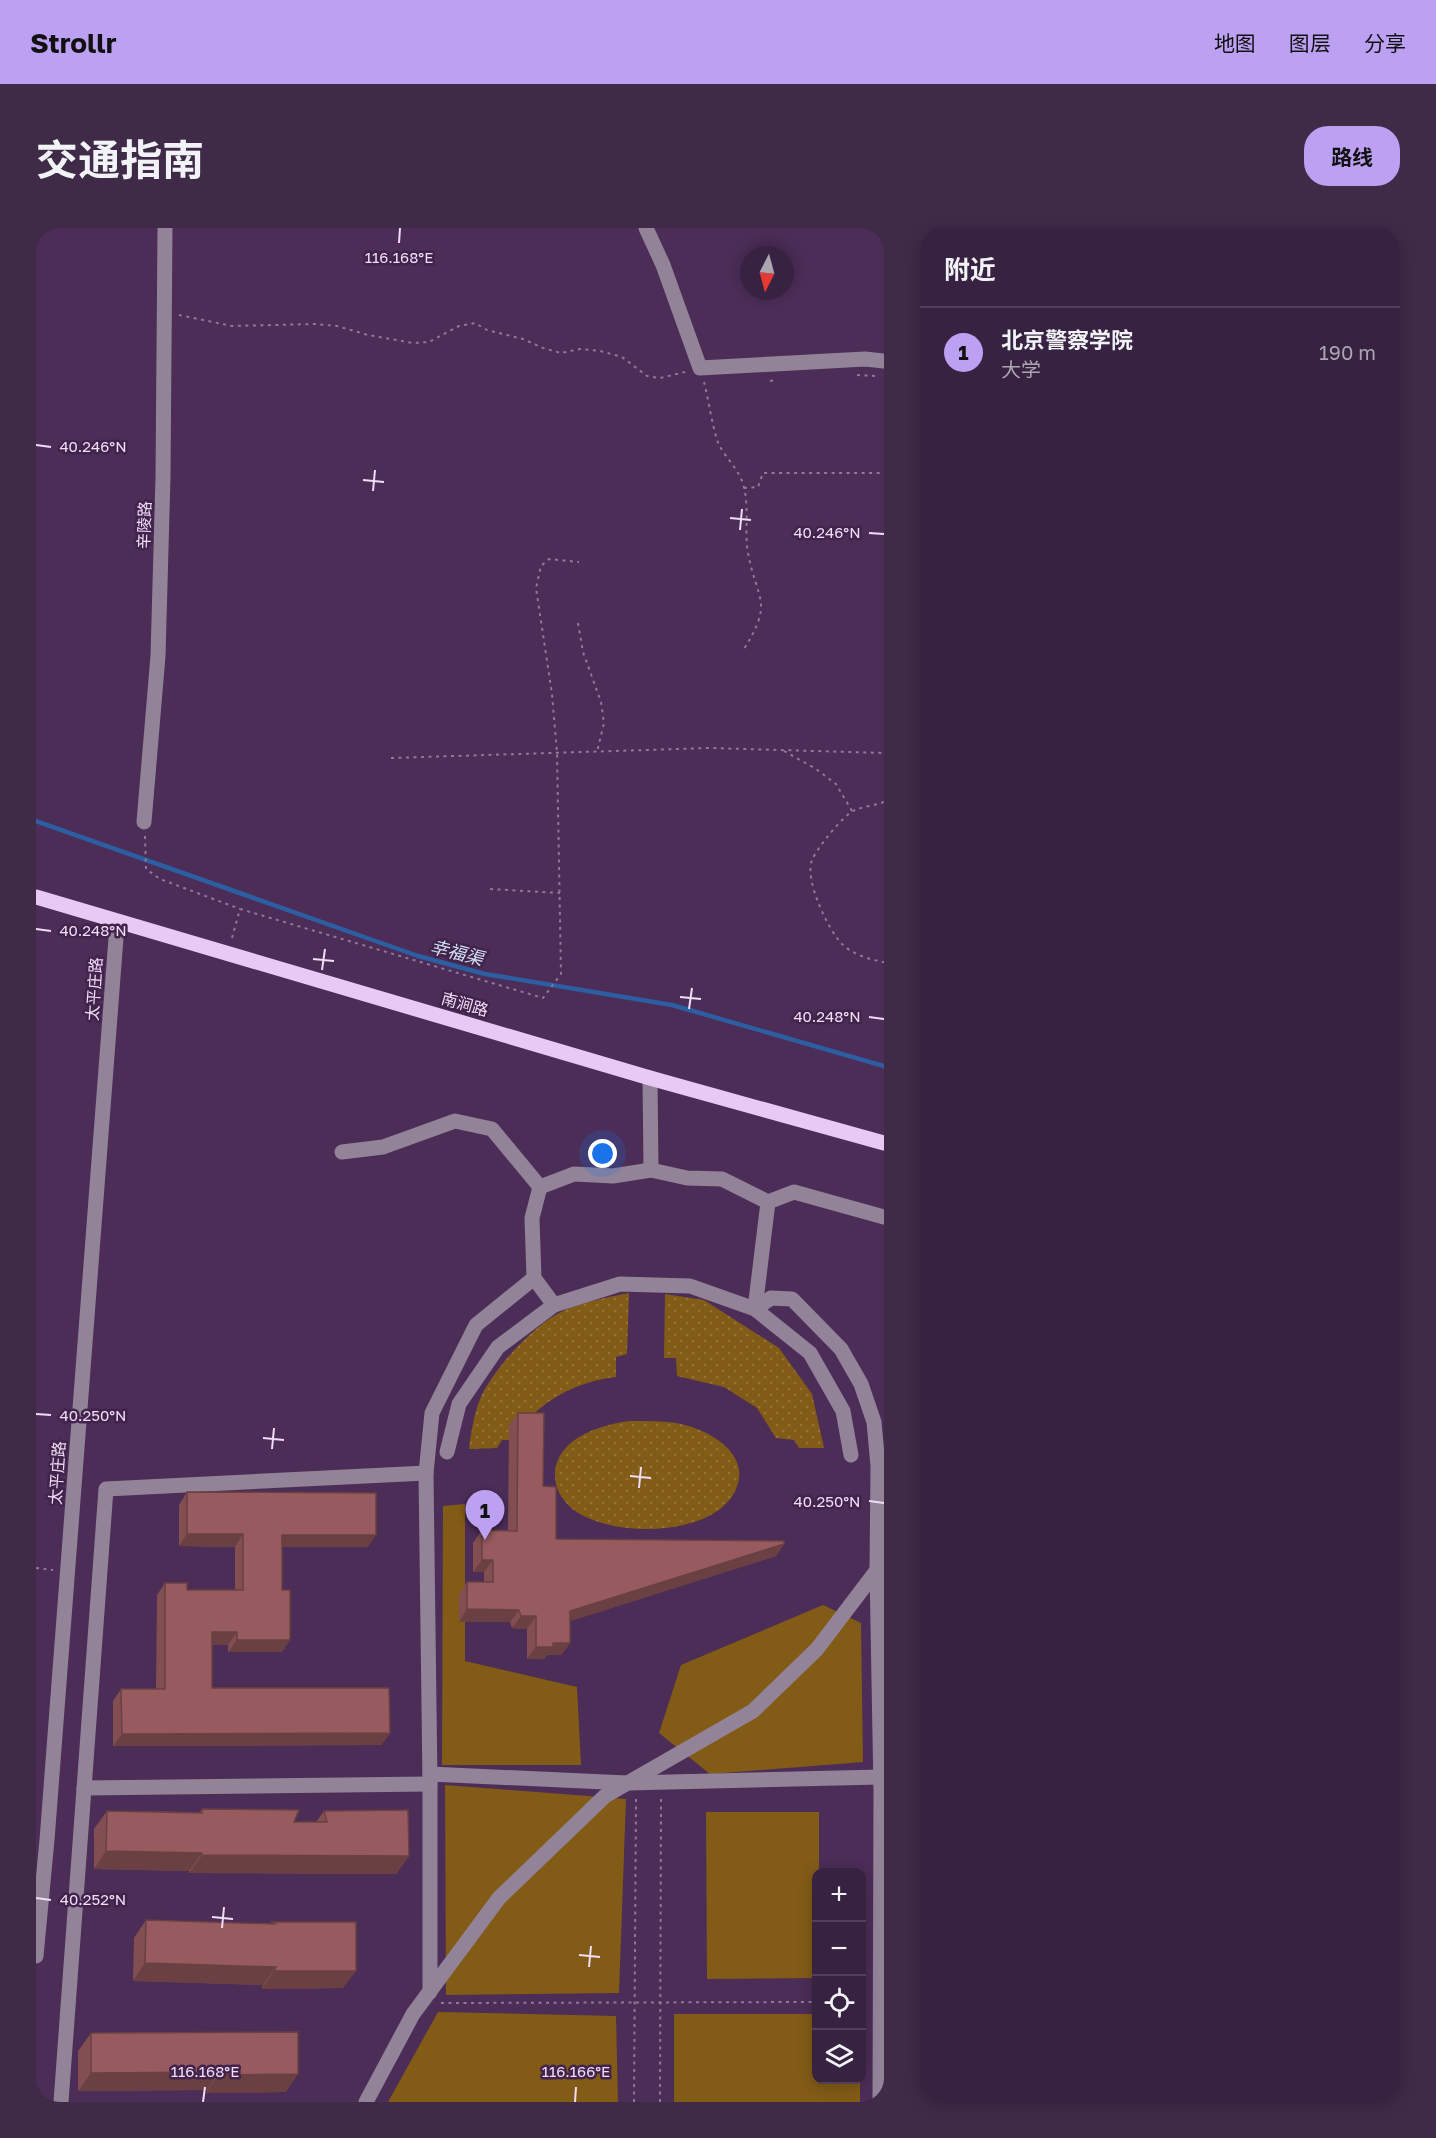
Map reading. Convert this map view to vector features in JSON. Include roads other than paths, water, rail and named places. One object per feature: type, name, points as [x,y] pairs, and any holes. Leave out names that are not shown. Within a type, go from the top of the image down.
[{"type":"main road","name":"南涧路","points":[[36,897],[650,1078],[884,1143]]},
{"type":"street","name":"辛陵路","points":[[144,822],[158,656],[163,477],[165,228]]},
{"type":"street","points":[[646,228],[663,265],[700,368],[841,360],[884,361]]},
{"type":"street","name":"太平庄路","points":[[36,1956],[41,1836],[116,938],[120,922]]},
{"type":"street","points":[[650,1078],[651,1170]]},
{"type":"street","points":[[342,1152],[383,1147],[455,1121],[492,1129],[540,1187]]},
{"type":"street","points":[[540,1187],[574,1174],[613,1176],[651,1170],[687,1179],[722,1179],[768,1202],[794,1192],[884,1216]]},
{"type":"street","points":[[540,1187],[532,1218],[534,1278],[554,1305]]},
{"type":"street","points":[[755,1309],[768,1202]]},
{"type":"street","points":[[425,1997],[430,1779],[426,1473],[432,1413],[476,1325],[534,1278]]},
{"type":"street","points":[[447,1452],[459,1404],[498,1347],[554,1305],[620,1284],[690,1286],[755,1309],[810,1353],[843,1411],[851,1455]]},
{"type":"street","points":[[755,1309],[771,1298],[792,1299],[842,1349],[861,1384],[873,1422],[878,1466],[877,1570],[881,1704],[880,2102]]},
{"type":"street","points":[[61,2102],[106,1489],[426,1473]]},
{"type":"street","points":[[366,2102],[413,2014],[499,1898],[605,1796],[632,1783],[753,1711],[817,1649],[877,1570]]},
{"type":"street","points":[[84,1788],[430,1779],[632,1783],[881,1777]]},
{"type":"waterway","name":"幸福渠","points":[[36,821],[418,956],[485,974],[672,1005],[884,1066]]},
{"type":"place","name":"北京警察学院","points":[[485,1540]]}]
